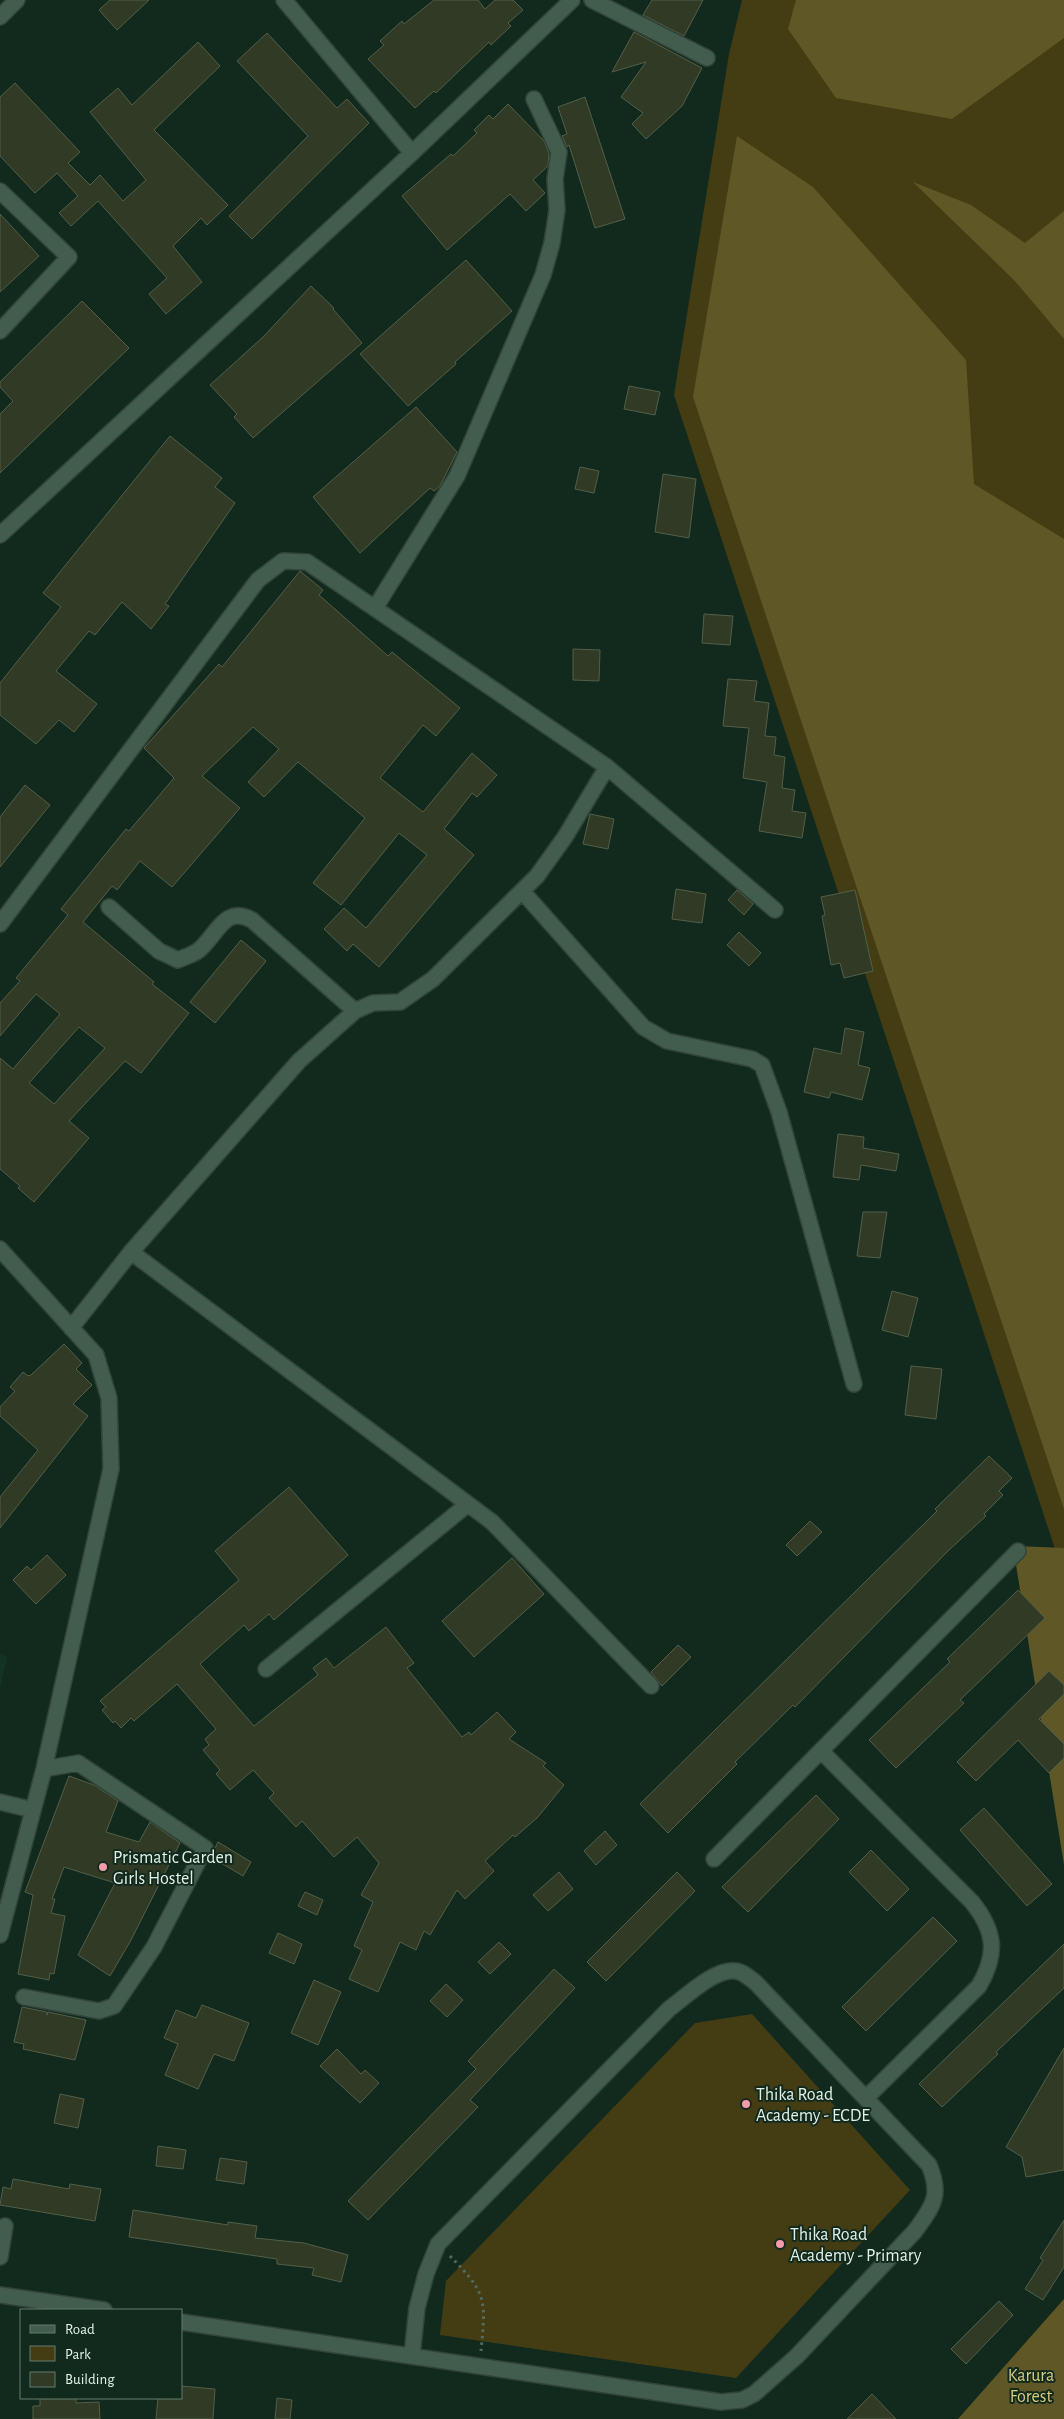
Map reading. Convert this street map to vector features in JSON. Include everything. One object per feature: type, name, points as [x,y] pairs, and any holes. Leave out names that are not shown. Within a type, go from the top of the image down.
[{"type":"street","points":[[0,17],[17,0]]},
{"type":"street","points":[[284,0],[412,153]]},
{"type":"street","points":[[0,535],[412,153],[572,0]]},
{"type":"street","points":[[592,0],[707,58]]},
{"type":"street","points":[[376,608],[457,476],[543,275],[552,243],[557,210],[555,179],[560,152],[534,99]]},
{"type":"street","points":[[0,191],[69,258],[0,331]]},
{"type":"street","points":[[0,924],[258,580],[283,561],[307,562],[607,767],[775,910]]},
{"type":"street","points":[[71,1328],[132,1252],[299,1061],[355,1011],[373,1003],[400,1002],[413,995],[433,979],[546,866],[607,767]]},
{"type":"street","points":[[522,891],[644,1027],[667,1041],[752,1059],[762,1065],[779,1112],[854,1384]]},
{"type":"street","points":[[109,907],[159,951],[178,960],[198,952],[230,916],[241,914],[252,920],[355,1011]]},
{"type":"street","points":[[0,1249],[96,1355],[109,1398],[111,1469],[44,1769],[0,1935]]},
{"type":"street","points":[[132,1252],[492,1522],[651,1686]]},
{"type":"street","points":[[266,1669],[468,1504]]},
{"type":"street","points":[[714,1859],[822,1752],[1018,1551]]},
{"type":"street","points":[[822,1752],[972,1902],[984,1917],[991,1936],[992,1954],[986,1974],[979,1986],[866,2098]]},
{"type":"street","points":[[24,1997],[99,2011],[114,2006],[154,1948],[205,1848],[78,1764],[44,1769]]},
{"type":"street","points":[[0,1802],[33,1810]]},
{"type":"street","points":[[182,2322],[721,2402],[742,2400],[754,2394],[797,2356],[915,2231],[931,2209],[936,2194],[935,2180],[928,2165],[756,1982],[735,1970],[726,1971],[709,1979],[669,2009],[438,2244],[426,2274],[417,2308],[412,2355]]},
{"type":"street","points":[[0,2257],[5,2226]]},
{"type":"street","points":[[0,2295],[97,2309]]},
{"type":"path","points":[[438,2244],[467,2273],[481,2292],[484,2312],[479,2366]]},
{"type":"shaded area","points":[[0,1654],[7,1657],[0,1688]]},
{"type":"green space","points":[[742,0],[1064,0],[1064,1559],[1059,1561],[674,395],[729,54]]},
{"type":"green space","points":[[796,0],[1064,0],[1064,38],[952,119],[836,98],[788,29]]},
{"type":"green space","points":[[737,136],[813,187],[966,360],[974,484],[1064,539],[1064,1509],[693,397]]},
{"type":"green space","points":[[913,182],[971,205],[1025,243],[1064,211],[1064,339],[1015,281]]},
{"type":"green space","points":[[1013,1546],[1064,1548],[1064,1865]]},
{"type":"green space","points":[[752,2014],[910,2190],[736,2378],[440,2335],[446,2281],[695,2023]]},
{"type":"green space","name":"Karura Forest","points":[[1064,2299],[1064,2419],[958,2419]]},
{"type":"building","points":[[110,0],[149,0],[117,30],[99,10]]},
{"type":"building","points":[[434,0],[478,0],[485,9],[495,0],[513,0],[523,10],[508,23],[511,26],[491,45],[489,42],[436,93],[434,91],[415,108],[368,59],[384,45],[380,41],[402,21],[404,24]]},
{"type":"building","points":[[652,0],[703,0],[684,36],[643,15]]},
{"type":"building","points":[[634,32],[702,68],[682,106],[646,139],[632,124],[643,113],[621,97],[646,62],[612,72]]},
{"type":"building","points":[[267,33],[337,108],[347,99],[369,123],[252,239],[229,216],[308,136],[237,61]]},
{"type":"building","points":[[198,42],[220,66],[154,130],[228,205],[207,225],[201,218],[173,246],[202,282],[166,314],[149,294],[167,278],[98,201],[71,226],[59,213],[78,196],[57,173],[35,193],[0,156],[0,97],[15,83],[80,152],[68,163],[90,185],[100,175],[123,201],[146,180],[90,112],[118,88],[132,105]]},
{"type":"building","points":[[585,97],[625,219],[595,228],[569,145],[567,147],[562,136],[567,134],[558,107]]},
{"type":"building","points":[[508,104],[544,141],[549,153],[548,166],[533,180],[545,193],[526,211],[510,194],[447,250],[402,196],[451,154],[453,156],[477,133],[474,130],[489,115],[493,119]]},
{"type":"building","points":[[0,214],[39,256],[0,292]]},
{"type":"building","points":[[466,260],[512,311],[408,406],[360,354]]},
{"type":"building","points":[[311,286],[334,308],[362,343],[253,438],[234,417],[237,414],[210,385],[263,337]]},
{"type":"building","points":[[82,301],[129,348],[0,473],[0,414],[13,401],[0,387],[0,382]]},
{"type":"building","points":[[629,386],[660,392],[655,415],[624,409]]},
{"type":"building","points":[[416,407],[457,452],[440,486],[434,491],[430,488],[360,553],[313,497]]},
{"type":"building","points":[[170,436],[222,478],[215,487],[235,503],[165,604],[169,606],[151,629],[122,602],[95,635],[89,631],[56,671],[97,704],[74,732],[59,720],[36,744],[0,715],[0,683],[61,607],[43,593]]},
{"type":"building","points":[[580,467],[599,471],[594,493],[575,489]]},
{"type":"building","points":[[663,474],[696,479],[689,538],[655,532]]},
{"type":"building","points":[[300,571],[323,590],[319,595],[388,656],[392,652],[460,708],[436,736],[423,725],[380,778],[423,812],[472,753],[497,775],[477,797],[472,793],[444,829],[474,855],[379,967],[353,944],[347,951],[324,929],[344,908],[366,928],[427,855],[399,833],[341,905],[313,883],[365,818],[298,762],[264,797],[248,782],[279,749],[253,727],[202,776],[240,808],[172,887],[140,861],[117,890],[112,886],[83,922],[154,982],[152,984],[189,1013],[141,1073],[125,1061],[69,1121],[89,1138],[34,1202],[18,1188],[20,1186],[0,1169],[0,1058],[13,1069],[60,1014],[36,994],[0,1036],[0,1003],[20,981],[16,978],[68,915],[61,909],[126,829],[129,831],[174,778],[144,748],[219,664],[222,667]],"holes":[[[79,1027],[105,1048],[54,1104],[29,1083]]]},
{"type":"building","points":[[704,614],[733,616],[730,645],[702,643]]},
{"type":"building","points":[[573,649],[600,650],[599,681],[573,680]]},
{"type":"building","points":[[728,679],[757,681],[754,701],[769,703],[765,736],[776,737],[774,755],[785,757],[782,788],[795,790],[792,811],[806,813],[802,838],[759,831],[767,782],[743,778],[749,728],[723,726]]},
{"type":"building","points":[[25,785],[50,805],[0,867],[0,817]]},
{"type":"building","points":[[590,814],[614,819],[608,849],[583,844]]},
{"type":"building","points":[[676,889],[706,894],[702,923],[672,919]]},
{"type":"building","points":[[737,890],[753,904],[744,915],[728,900]]},
{"type":"building","points":[[855,890],[873,971],[844,978],[840,963],[831,965],[822,916],[825,915],[821,897]]},
{"type":"building","points":[[739,932],[761,953],[749,966],[727,945]]},
{"type":"building","points":[[241,940],[266,961],[215,1023],[190,1002]]},
{"type":"building","points":[[845,1028],[864,1032],[858,1065],[870,1068],[862,1100],[831,1092],[829,1098],[804,1092],[814,1048],[841,1054]]},
{"type":"building","points":[[838,1134],[864,1137],[863,1148],[899,1154],[896,1171],[861,1165],[859,1180],[833,1177]]},
{"type":"building","points":[[863,1212],[887,1212],[880,1258],[857,1256]]},
{"type":"building","points":[[892,1291],[918,1298],[908,1337],[882,1330]]},
{"type":"building","points":[[64,1344],[82,1363],[76,1369],[92,1385],[73,1404],[88,1416],[0,1528],[0,1497],[38,1450],[0,1416],[0,1407],[15,1391],[10,1387],[23,1372],[28,1376],[31,1375]]},
{"type":"building","points":[[911,1366],[942,1369],[936,1419],[905,1415]]},
{"type":"building","points":[[989,1456],[1012,1478],[999,1491],[1003,1495],[984,1514],[986,1516],[949,1550],[795,1707],[793,1705],[735,1762],[737,1764],[668,1833],[640,1804],[937,1511],[935,1509]]},
{"type":"building","points":[[289,1487],[348,1555],[274,1620],[269,1614],[249,1631],[244,1625],[200,1664],[254,1726],[318,1675],[313,1668],[326,1658],[334,1668],[386,1627],[414,1663],[407,1668],[462,1737],[469,1732],[471,1735],[497,1712],[516,1732],[509,1739],[546,1763],[543,1766],[564,1785],[537,1818],[515,1837],[513,1835],[485,1861],[494,1871],[465,1899],[457,1890],[430,1935],[424,1931],[416,1950],[400,1942],[378,1992],[349,1979],[362,1950],[354,1946],[373,1902],[361,1895],[379,1863],[357,1837],[334,1857],[302,1821],[296,1827],[269,1798],[274,1793],[253,1770],[230,1790],[216,1774],[220,1770],[203,1750],[209,1745],[205,1739],[216,1729],[177,1684],[134,1721],[131,1718],[121,1728],[115,1721],[113,1723],[102,1710],[106,1707],[100,1701],[239,1580],[215,1551]]},
{"type":"building","points":[[810,1521],[822,1532],[797,1556],[786,1545]]},
{"type":"building","points":[[47,1555],[66,1575],[36,1604],[13,1580],[27,1566],[31,1570]]},
{"type":"building","points":[[512,1558],[544,1594],[474,1657],[442,1621]]},
{"type":"building","points":[[1018,1590],[1045,1618],[960,1700],[964,1703],[896,1768],[869,1740],[950,1662],[947,1659]]},
{"type":"building","points":[[678,1645],[691,1657],[662,1686],[651,1672]]},
{"type":"building","points":[[1049,1671],[1064,1685],[1064,1694],[1039,1719],[1064,1744],[1064,1758],[1049,1773],[1018,1740],[976,1781],[957,1762]]},
{"type":"building","points":[[69,1776],[94,1785],[118,1801],[106,1832],[139,1842],[150,1822],[180,1843],[131,1940],[110,1976],[78,1955],[115,1883],[64,1867],[52,1899],[55,1899],[51,1913],[65,1916],[54,1974],[50,1973],[49,1980],[18,1974],[33,1895],[25,1892]]},
{"type":"building","points":[[816,1795],[839,1819],[748,1912],[722,1887]]},
{"type":"building","points":[[984,1808],[1052,1884],[1027,1906],[960,1830]]},
{"type":"building","points":[[605,1831],[617,1845],[596,1865],[584,1851]]},
{"type":"building","points":[[218,1842],[251,1862],[243,1876],[211,1857]]},
{"type":"building","points":[[871,1850],[909,1889],[887,1911],[849,1872]]},
{"type":"building","points":[[559,1872],[573,1889],[548,1911],[533,1895]]},
{"type":"building","points":[[677,1872],[695,1891],[606,1981],[587,1962]]},
{"type":"building","points":[[305,1892],[323,1900],[317,1915],[298,1906]]},
{"type":"building","points":[[933,1917],[957,1941],[866,2031],[842,2007]]},
{"type":"building","points":[[278,1933],[302,1944],[294,1964],[269,1953]]},
{"type":"building","points":[[499,1942],[511,1954],[490,1974],[478,1962]]},
{"type":"building","points":[[1064,1944],[1064,1988],[996,2052],[998,2054],[942,2107],[919,2084]]},
{"type":"building","points":[[554,1969],[575,1988],[470,2100],[478,2107],[368,2220],[348,2201],[476,2069],[468,2061]]},
{"type":"building","points":[[314,1980],[341,1992],[318,2045],[291,2033]]},
{"type":"building","points":[[446,1984],[463,2000],[447,2017],[430,2001]]},
{"type":"building","points":[[202,2005],[249,2023],[234,2061],[214,2054],[198,2089],[165,2075],[178,2044],[164,2038],[176,2010],[196,2018]]},
{"type":"building","points":[[22,2007],[47,2012],[47,2015],[48,2012],[86,2020],[75,2060],[23,2049],[24,2044],[14,2042]]},
{"type":"building","points":[[1064,2048],[1064,2170],[1026,2177],[1022,2157],[1006,2147]]},
{"type":"building","points":[[337,2049],[361,2074],[365,2070],[379,2083],[360,2103],[320,2066]]},
{"type":"building","points":[[60,2094],[84,2099],[78,2128],[54,2123]]},
{"type":"building","points":[[158,2146],[186,2150],[183,2169],[156,2166]]},
{"type":"building","points":[[220,2158],[247,2162],[244,2184],[216,2180]]},
{"type":"building","points":[[13,2179],[69,2189],[70,2184],[101,2189],[95,2221],[0,2205],[3,2187],[11,2189]]},
{"type":"building","points":[[133,2210],[228,2225],[228,2222],[257,2226],[255,2238],[304,2243],[348,2255],[341,2282],[312,2275],[314,2268],[277,2264],[277,2259],[129,2237]]},
{"type":"building","points":[[1064,2220],[1064,2267],[1043,2300],[1025,2289],[1043,2260],[1040,2258]]},
{"type":"building","points":[[999,2301],[1013,2315],[966,2364],[951,2349]]},
{"type":"building","points":[[182,2386],[215,2389],[213,2419],[156,2419],[158,2399],[182,2399]]},
{"type":"building","points":[[872,2394],[896,2419],[847,2419]]},
{"type":"building","points":[[277,2398],[292,2400],[290,2419],[275,2419]]},
{"type":"building","points":[[40,2399],[76,2399],[76,2403],[99,2402],[100,2419],[33,2419],[33,2406],[40,2406]]},
{"type":"place","name":"Prismatic Garden Girls Hostel","points":[[103,1867]]},
{"type":"place","name":"Thika Road Academy - ECDE","points":[[746,2104]]},
{"type":"place","name":"Thika Road Academy - Primary","points":[[780,2244]]}]
